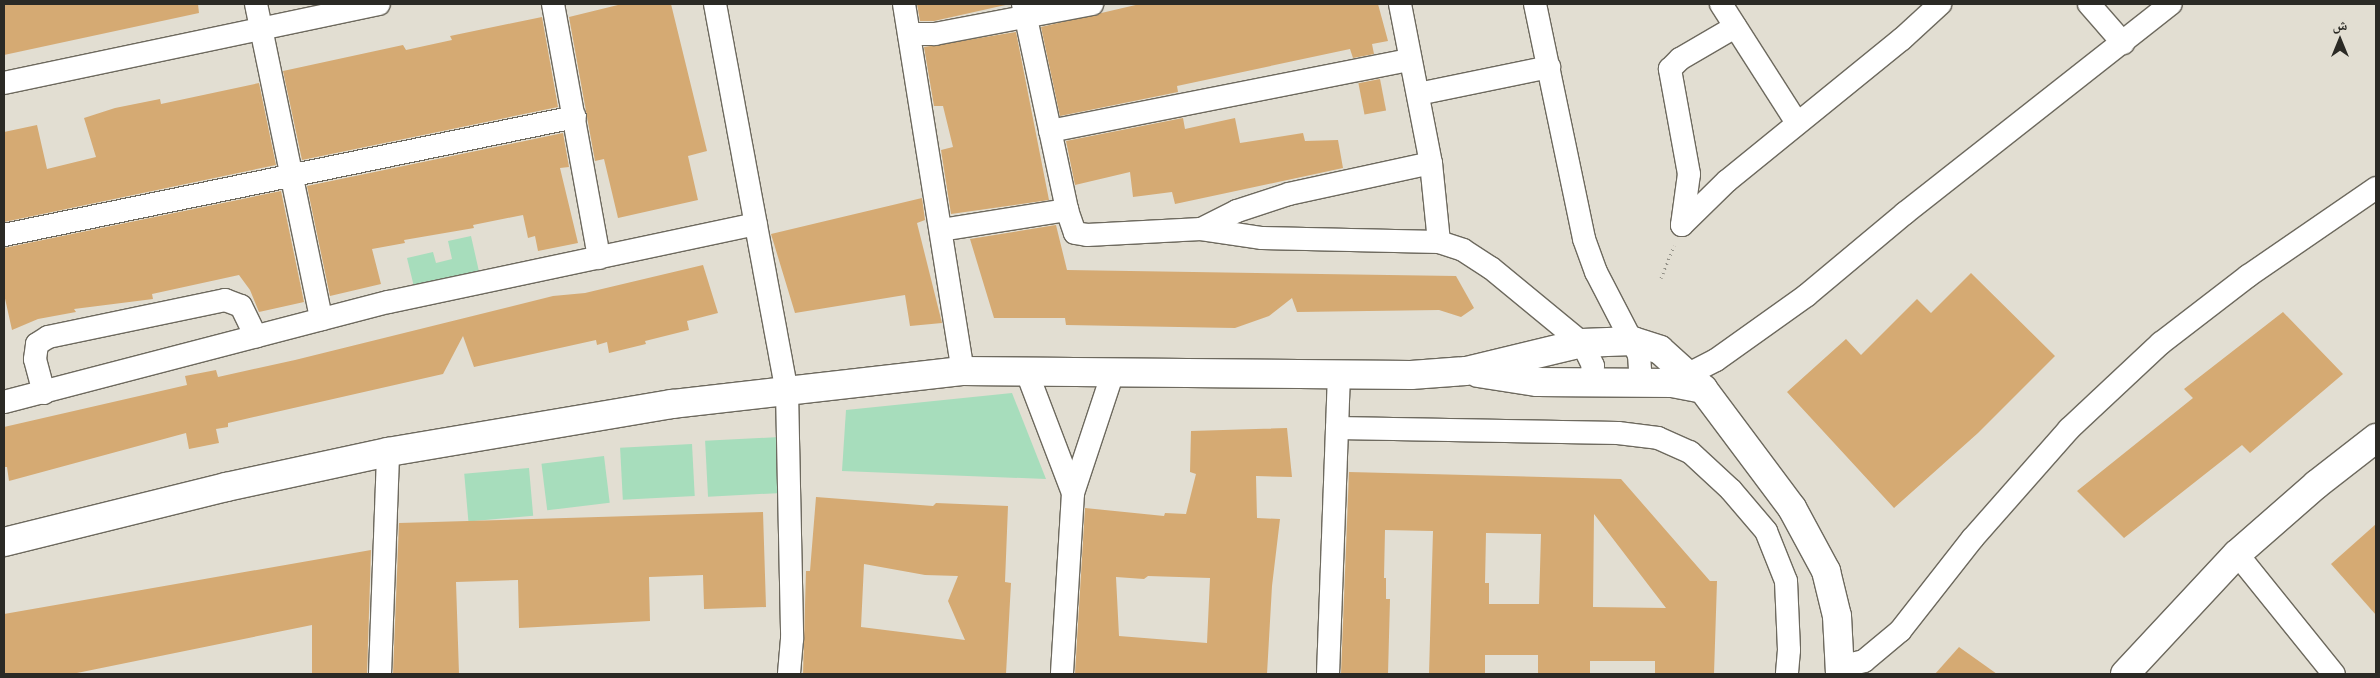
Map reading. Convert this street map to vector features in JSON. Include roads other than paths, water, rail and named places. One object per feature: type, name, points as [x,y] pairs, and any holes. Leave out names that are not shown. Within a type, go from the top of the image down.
[{"type":"street","points":[[256,4],[321,319]]},
{"type":"street","points":[[4,83],[379,4]]},
{"type":"street","points":[[553,4],[575,117],[599,258]]},
{"type":"street","points":[[715,4],[787,391],[792,639],[790,674]]},
{"type":"street","points":[[904,4],[963,371]]},
{"type":"street","points":[[909,34],[935,34],[1024,10],[1092,4]]},
{"type":"street","points":[[1400,4],[1431,163],[1439,242]]},
{"type":"street","points":[[1535,4],[1584,238],[1596,272],[1634,341],[1642,366],[1641,384]]},
{"type":"street","points":[[1721,4],[1797,124]]},
{"type":"street","points":[[1735,27],[1680,59],[1670,69],[1688,174],[1682,225],[1726,180],[1902,39],[1939,4]]},
{"type":"street","points":[[2089,4],[2123,43]]},
{"type":"street","points":[[4,542],[226,487],[388,452],[672,404],[963,371],[1026,370],[1339,375],[1466,371],[1537,382],[1641,384],[1688,382],[1807,295],[1905,213],[2171,4]]},
{"type":"street","points":[[1024,10],[1067,210],[1075,233],[1201,230],[1272,238],[1439,242],[1463,250],[1491,268],[1582,343],[1593,366],[1590,383]]},
{"type":"street","points":[[1050,131],[1410,60]]},
{"type":"street","points":[[1418,94],[1549,67]]},
{"type":"street","points":[[4,235],[575,117]]},
{"type":"street","points":[[1201,230],[1237,211],[1289,194],[1431,163]]},
{"type":"street","points":[[1466,371],[1582,343],[1634,341],[1660,350],[1792,508],[1826,571],[1838,616],[1840,670],[1864,661],[1900,631],[1973,538],[2069,429],[2161,343],[2248,276],[2376,188]]},
{"type":"street","points":[[941,230],[1067,210]]},
{"type":"street","points":[[4,402],[321,319],[756,224]]},
{"type":"street","points":[[44,393],[34,359],[37,344],[48,337],[225,300],[241,306],[256,337]]},
{"type":"street","points":[[1026,370],[1073,493]]},
{"type":"street","points":[[1062,674],[1073,493],[1113,372]]},
{"type":"street","points":[[1328,674],[1339,375]]},
{"type":"street","points":[[1338,428],[1618,433],[1658,438],[1690,452],[1731,490],[1766,531],[1786,581],[1789,650],[1787,674]]},
{"type":"street","points":[[2125,674],[2237,554],[2317,484],[2376,438]]},
{"type":"street","points":[[380,674],[388,452]]},
{"type":"street","points":[[2237,554],[2334,674]]}]
